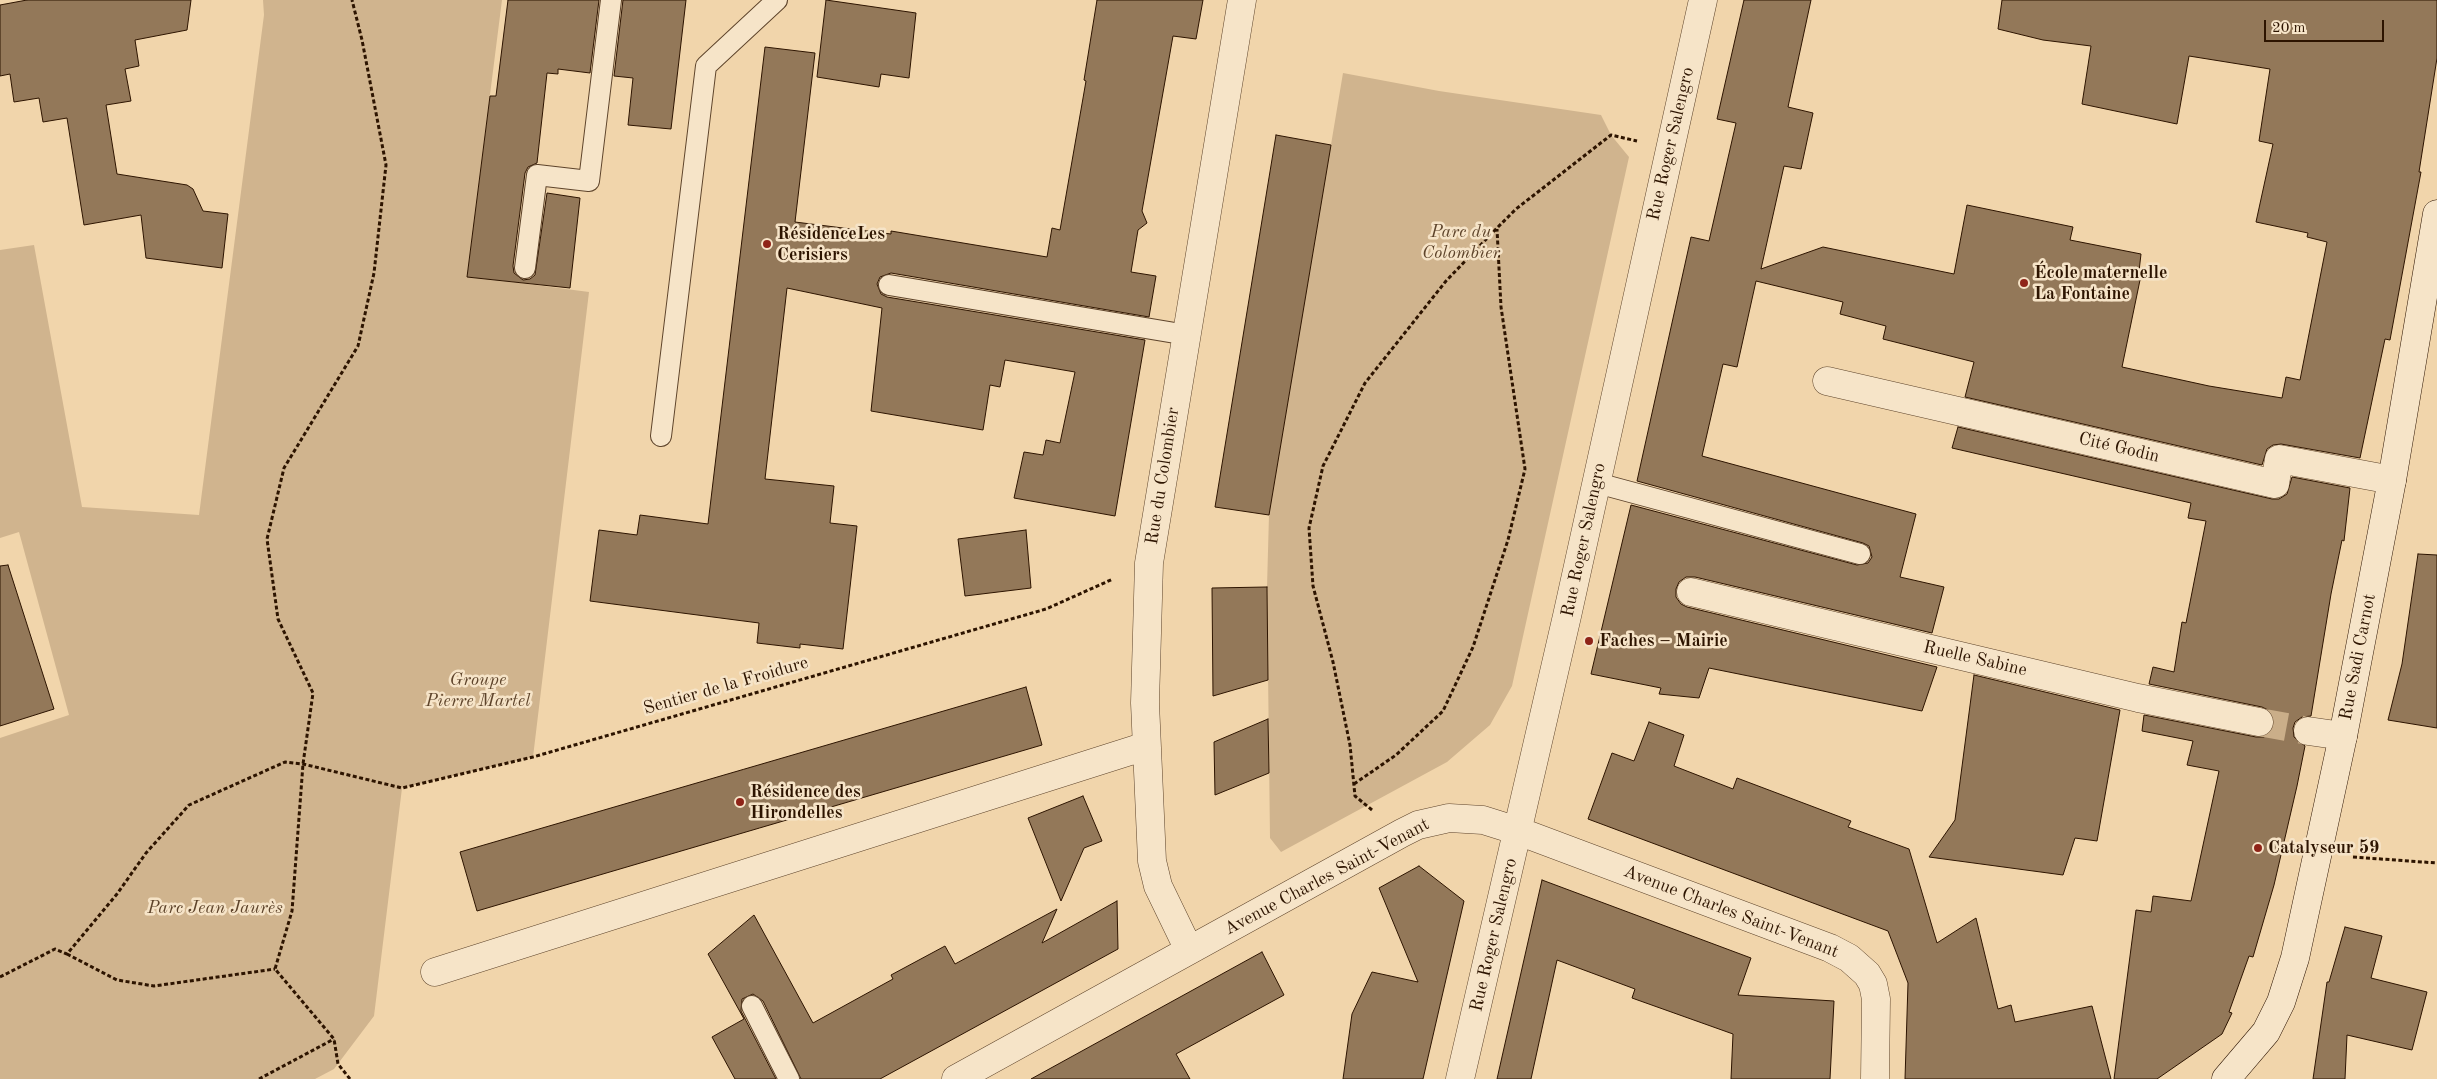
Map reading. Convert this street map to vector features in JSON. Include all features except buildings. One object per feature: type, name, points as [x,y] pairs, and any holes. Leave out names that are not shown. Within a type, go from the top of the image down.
[{"type":"street","name":"Rue du Colombier","points":[[1189,950],[1154,876],[1146,746],[1149,563],[1242,0]]},
{"type":"street","name":"Rue Roger Salengro","points":[[1460,1079],[1597,482],[1703,0]]},
{"type":"street","name":"Rue Sadi Carnot","points":[[2239,1074],[2266,1032],[2281,1002],[2295,958],[2319,854],[2433,259],[2437,214]]},
{"type":"street","name":"Cité Godin","points":[[1827,381],[2275,484],[2279,459],[2392,480]]},
{"type":"street","name":"Ruelle Sabine","points":[[1691,592],[2138,698],[2259,722]]},
{"type":"street","points":[[2308,731],[2343,736]]},
{"type":"street","points":[[435,972],[1146,746]]},
{"type":"street","name":"Avenue Charles Saint-Venant","points":[[956,1079],[1402,833],[1418,825],[1449,818],[1483,820],[1518,831],[1830,948],[1849,958],[1867,974],[1873,984],[1876,999],[1875,1079]]},
{"type":"lane","points":[[525,268],[537,175],[588,181],[612,0]]},
{"type":"lane","points":[[660,436],[706,66],[777,0]]},
{"type":"lane","points":[[889,285],[1187,335]]},
{"type":"lane","points":[[1597,482],[1860,554]]},
{"type":"lane","points":[[752,1006],[789,1079]]},
{"type":"path","points":[[275,968],[292,911],[303,764],[312,693],[278,619],[267,539],[284,468],[358,346],[374,273],[386,165],[362,40],[352,0]]},
{"type":"path","points":[[1402,833],[1355,796],[1346,727],[1313,586],[1308,528],[1323,466],[1365,383],[1440,289],[1516,209],[1611,136],[1643,143],[1664,179]]},
{"type":"path","points":[[1354,784],[1396,755],[1444,711],[1473,647],[1508,540],[1524,469],[1501,307],[1497,228]]},
{"type":"path","name":"Sentier de la Froidure","points":[[67,954],[117,894],[146,853],[189,805],[285,762],[303,764],[402,788],[533,757],[1046,609],[1149,563]]},
{"type":"path","points":[[2319,854],[2437,863]]},
{"type":"path","points":[[0,977],[55,949],[116,980],[154,986],[275,968]]},
{"type":"path","points":[[275,968],[334,1039],[338,1064],[350,1079]]},
{"type":"path","points":[[259,1079],[334,1039]]},
{"type":"green space","name":"Parc Jean Jaurès","points":[[263,0],[502,0],[467,276],[589,292],[533,757],[402,788],[374,1016],[334,1069],[315,1079],[0,1079],[0,738],[69,715],[19,532],[0,538],[0,250],[34,245],[82,507],[199,515],[264,15]]},
{"type":"green space","name":"Parc du Colombier","points":[[1343,73],[1439,91],[1601,115],[1611,135],[1629,157],[1512,686],[1490,725],[1447,762],[1281,852],[1270,838],[1267,587],[1269,515]]},
{"type":"tunnel","points":[[2259,722],[2308,731]]},
{"type":"place","name":"RésidenceLes Cerisiers","points":[[767,244]]},
{"type":"place","name":"École maternelle La Fontaine","points":[[2024,283]]},
{"type":"place","name":"Faches – Mairie","points":[[1589,641]]},
{"type":"place","name":"Résidence des Hirondelles","points":[[740,802]]},
{"type":"place","name":"Catalyseur 59","points":[[2258,848]]},
{"type":"park label","name":"Groupe Pierre Martel","points":[[478,690]]}]
